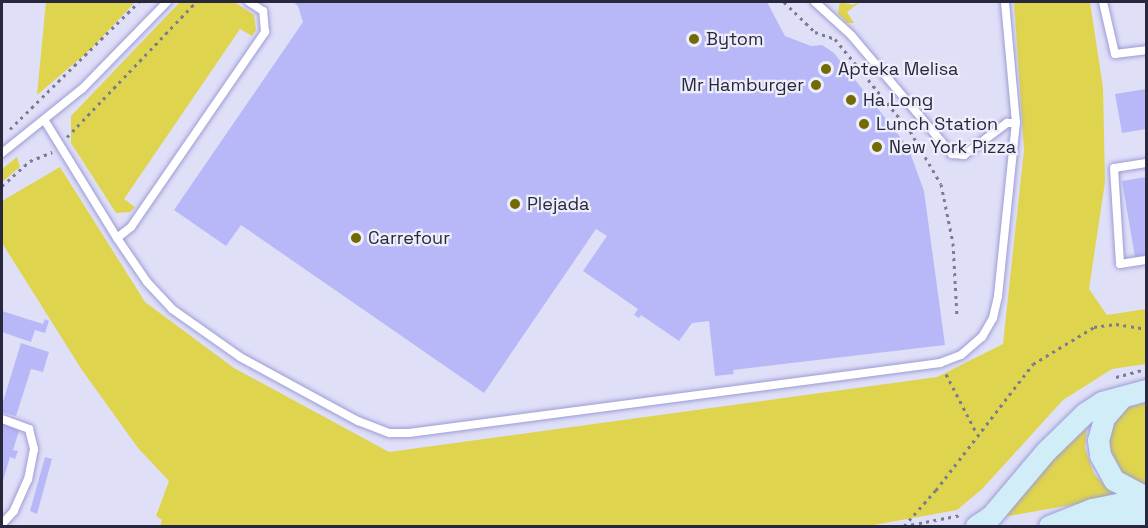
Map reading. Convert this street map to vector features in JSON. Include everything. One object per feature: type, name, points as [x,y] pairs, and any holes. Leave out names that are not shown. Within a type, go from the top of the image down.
[{"type":"main road","points":[[976,526],[991,516],[1046,451],[1085,413],[1123,395],[1146,390]]},
{"type":"main road","points":[[1123,395],[1104,418],[1098,440],[1100,455],[1114,480],[1146,497]]},
{"type":"main road","points":[[1049,526],[1092,508],[1146,497]]},
{"type":"main road","points":[[1073,526],[1146,514]]},
{"type":"lane","points":[[3,153],[45,121],[82,88],[167,2]]},
{"type":"lane","points":[[117,238],[131,227],[265,32],[263,11],[249,2]]},
{"type":"lane","points":[[815,2],[851,35],[952,154],[964,155],[1007,123],[1016,123]]},
{"type":"lane","points":[[45,121],[62,143],[117,238],[147,282],[172,309],[220,343],[358,421],[390,433],[940,363],[971,348],[993,318],[1016,123],[1005,2]]},
{"type":"lane","points":[[1103,2],[1114,54],[1146,50]]},
{"type":"lane","points":[[1146,163],[1114,168],[1120,264],[1146,260]]},
{"type":"lane","points":[[2,419],[29,429],[34,449],[28,480],[14,512],[2,524]]},
{"type":"path","points":[[6,132],[139,2]]},
{"type":"path","points":[[2,186],[30,161],[49,155],[62,143],[196,2]]},
{"type":"path","points":[[784,2],[815,32],[835,39],[910,131],[941,184],[953,243],[957,316]]},
{"type":"path","points":[[904,526],[936,490],[1022,374],[1075,336],[1111,324],[1146,329]]},
{"type":"path","points":[[940,363],[977,434]]},
{"type":"shaded area","points":[[46,2],[135,2],[91,49],[37,95]]},
{"type":"shaded area","points":[[180,2],[234,2],[254,15],[256,30],[252,36],[240,29],[124,199],[135,207],[130,212],[116,213],[71,143],[71,116]]},
{"type":"shaded area","points":[[840,2],[853,5],[860,2],[847,12],[854,23],[847,23],[838,13]]},
{"type":"shaded area","points":[[1014,2],[1090,2],[1103,88],[1105,182],[1089,289],[1107,315],[1146,309],[1146,364],[1112,369],[1063,400],[982,489],[957,510],[868,526],[160,526],[162,520],[156,516],[169,481],[138,448],[82,370],[2,243],[2,201],[60,167],[145,302],[234,368],[389,452],[937,377],[1003,344],[1024,150]]},
{"type":"shaded area","points":[[17,157],[20,167],[2,182],[2,169]]},
{"type":"shaded area","points":[[1146,403],[1146,488],[1126,480],[1106,448],[1110,425],[1126,408]]},
{"type":"shaded area","points":[[1087,425],[1085,448],[1094,474],[1116,497],[1003,517],[1047,463]]},
{"type":"building","name":"Plejada","points":[[293,2],[767,2],[785,36],[811,46],[822,45],[834,53],[908,147],[924,191],[945,345],[733,370],[734,374],[715,376],[709,321],[692,323],[679,341],[641,315],[639,318],[634,315],[638,309],[583,271],[607,236],[596,229],[484,393],[241,225],[226,246],[174,210],[303,22],[298,6]]},
{"type":"building","points":[[1146,89],[1146,129],[1122,133],[1115,94]]},
{"type":"building","points":[[1146,177],[1146,255],[1135,257],[1122,181]]},
{"type":"building","points":[[2,311],[43,324],[45,319],[49,321],[45,333],[35,330],[31,342],[2,332]]},
{"type":"building","points":[[21,343],[49,352],[43,372],[31,369],[16,416],[2,412],[2,405]]},
{"type":"building","points":[[3,422],[19,431],[13,450],[18,451],[15,459],[10,457],[2,484]]},
{"type":"building","points":[[45,457],[52,459],[37,514],[30,511]]},
{"type":"place","name":"Bytom","points":[[694,39]]},
{"type":"place","name":"Apteka Melisa","points":[[826,69]]},
{"type":"place","name":"Mr Hamburger","points":[[816,85]]},
{"type":"place","name":"Ha Long","points":[[851,100]]},
{"type":"place","name":"Lunch Station","points":[[864,124]]},
{"type":"place","name":"New York Pizza","points":[[877,147]]},
{"type":"place","name":"Plejada","points":[[515,204]]},
{"type":"place","name":"Carrefour","points":[[356,238]]}]
